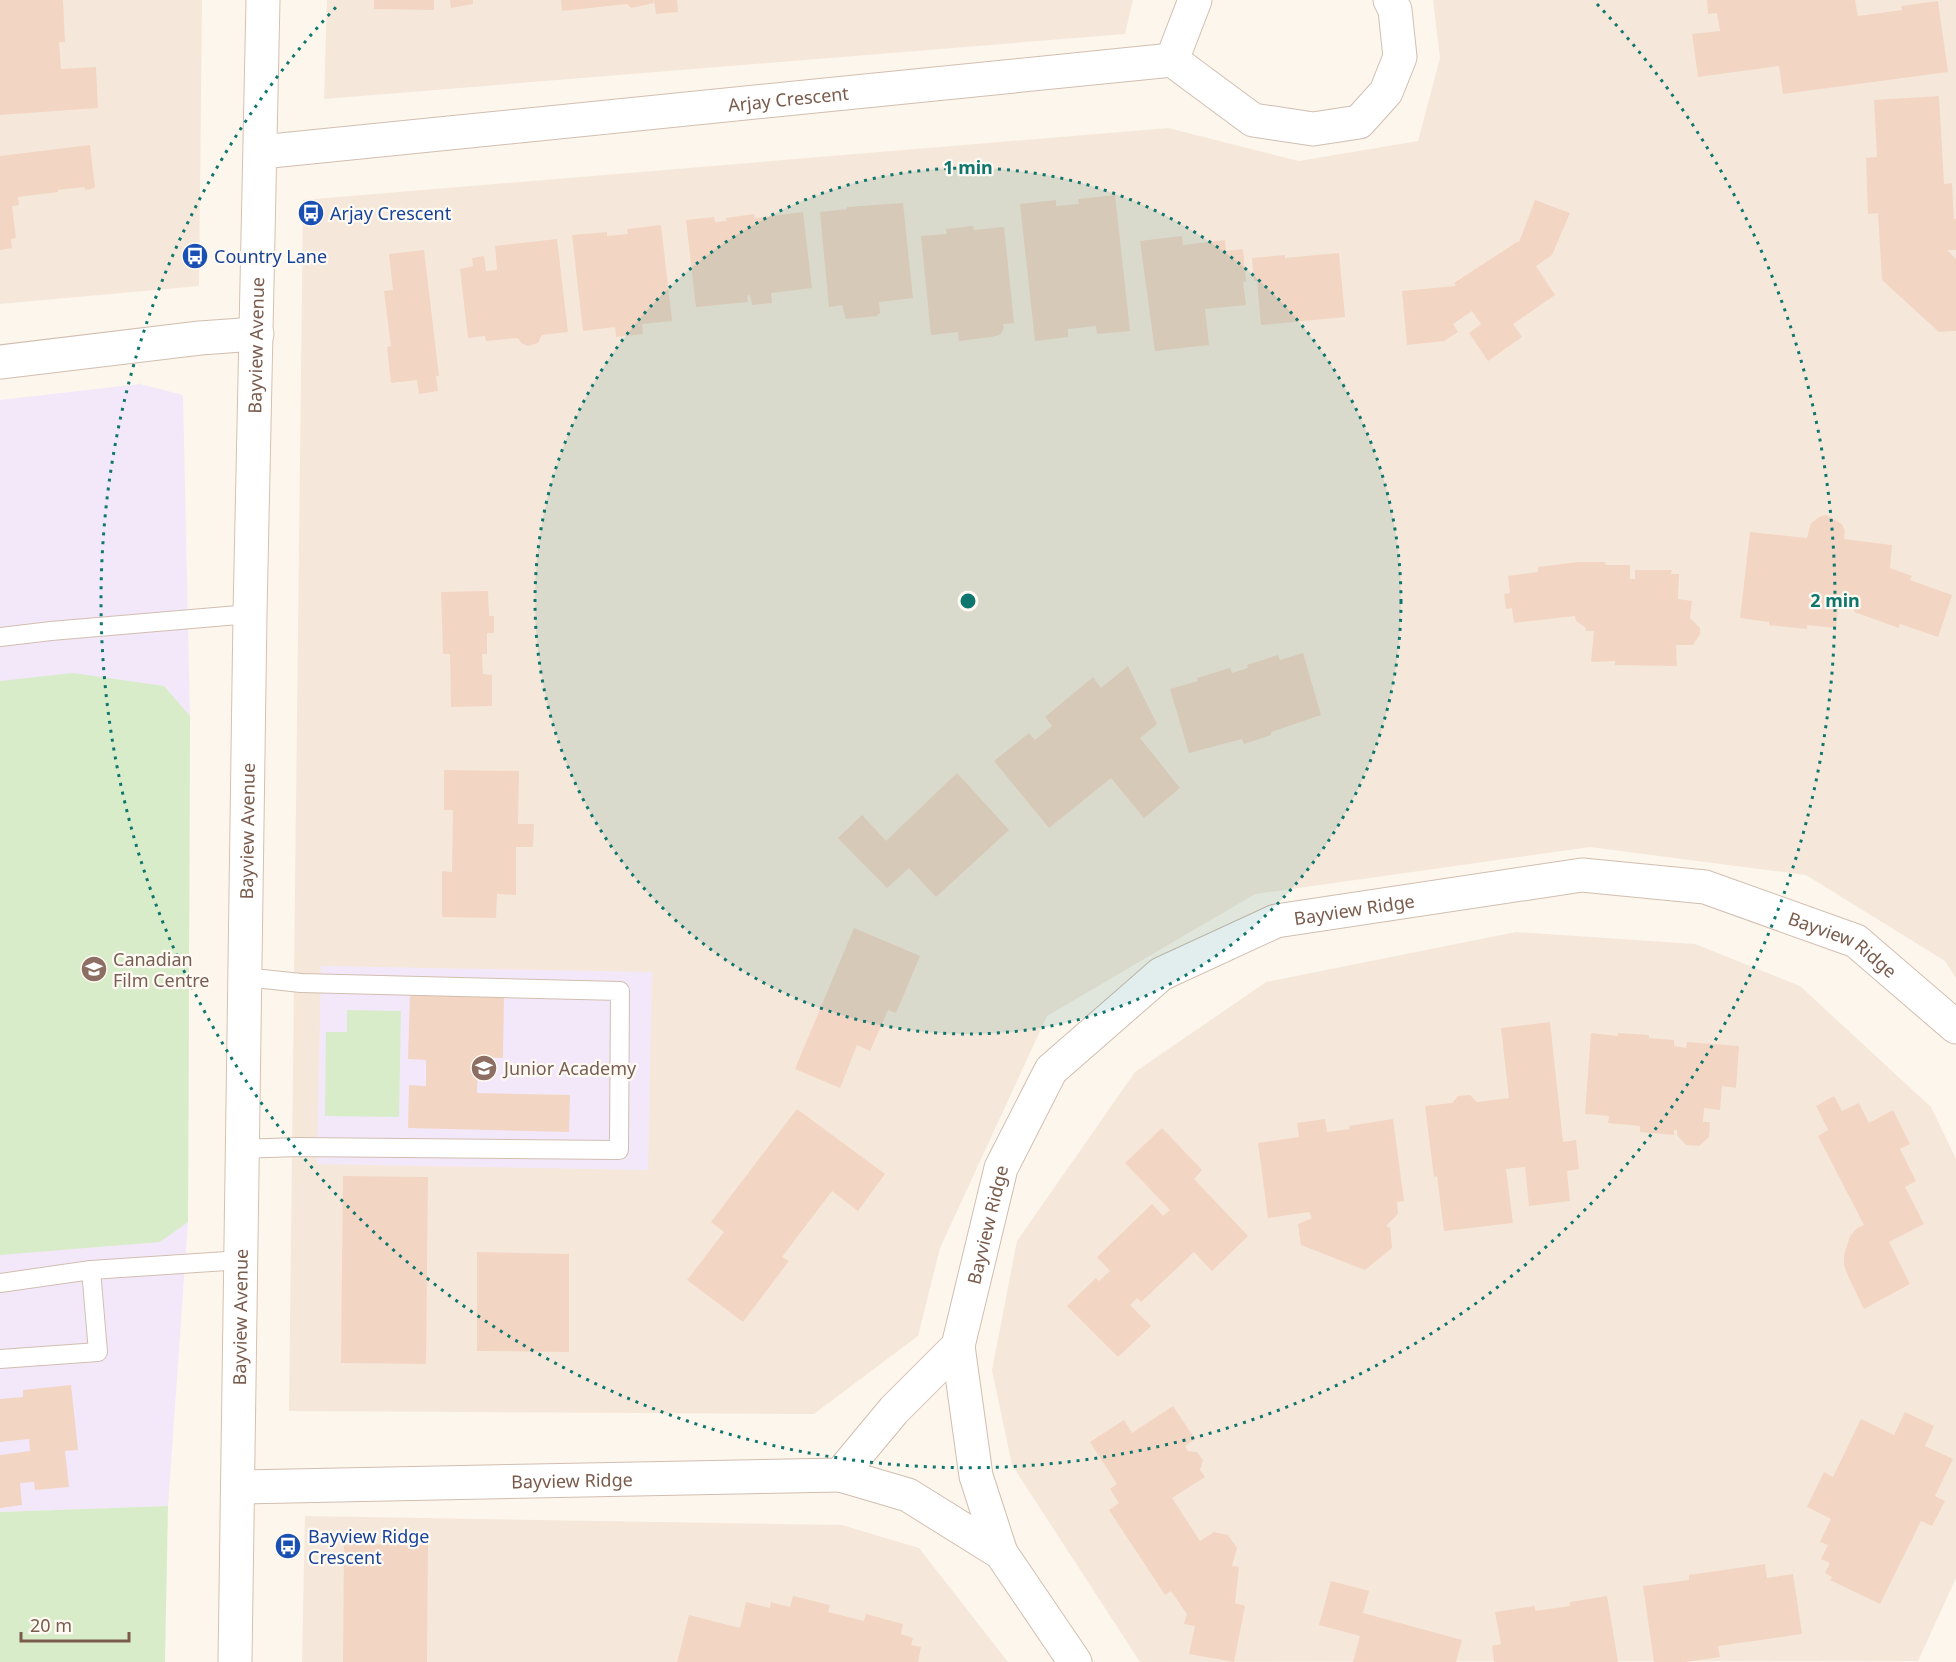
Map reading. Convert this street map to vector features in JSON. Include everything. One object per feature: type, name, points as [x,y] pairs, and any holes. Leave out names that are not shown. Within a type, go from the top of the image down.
[{"type":"street","name":"Bayview Avenue","points":[[235,1662],[250,614],[263,0]]},
{"type":"street","points":[[1195,0],[1172,60],[1253,120],[1312,129],[1359,122],[1386,92],[1400,57],[1395,10],[1390,0]]},
{"type":"street","name":"Arjay Crescent","points":[[261,152],[1172,60]]},
{"type":"street","points":[[0,362],[200,338],[257,334]]},
{"type":"street","name":"Bayview Ridge","points":[[1001,1553],[976,1476],[958,1346],[1001,1168],[1051,1070],[1161,974],[1276,921],[1582,875],[1706,887],[1856,940],[1956,1027]]},
{"type":"street","points":[[958,1346],[894,1410],[840,1475],[908,1495],[1001,1553],[1075,1662]]},
{"type":"street","name":"Bayview Ridge","points":[[238,1487],[840,1475]]},
{"type":"lane","points":[[0,637],[250,614]]},
{"type":"lane","points":[[243,1149],[298,1147],[619,1150],[620,991],[301,983],[245,977]]},
{"type":"lane","points":[[0,1283],[91,1270],[242,1260]]},
{"type":"lane","points":[[0,1359],[98,1352],[91,1270]]},
{"type":"shaded area","points":[[0,0],[202,0],[199,286],[0,304]]},
{"type":"shaded area","points":[[327,0],[1133,0],[1125,34],[324,99]]},
{"type":"shaded area","points":[[1433,0],[1956,0],[1956,978],[1945,961],[1806,875],[1590,847],[1255,894],[1047,1016],[940,1248],[918,1336],[814,1414],[289,1411],[303,200],[1168,128],[1299,161],[1418,141],[1440,58]]},
{"type":"shaded area","name":"Canadian Film Centre","points":[[140,384],[183,395],[190,716],[188,1222],[168,1506],[0,1512],[0,400]]},
{"type":"shaded area","points":[[1516,932],[1695,944],[1800,986],[1931,1107],[1956,1159],[1956,1578],[1918,1661],[1140,1662],[1012,1465],[992,1370],[1017,1241],[1135,1072],[1266,982]]},
{"type":"shaded area","name":"Junior Academy","points":[[321,966],[652,972],[648,1170],[317,1164]]},
{"type":"shaded area","points":[[305,1516],[842,1525],[919,1548],[1008,1662],[302,1662]]},
{"type":"green space","points":[[73,673],[164,686],[190,716],[188,1222],[160,1242],[0,1255],[0,681]]},
{"type":"green space","points":[[347,1010],[401,1011],[399,1117],[325,1116],[326,1032],[347,1032]]},
{"type":"green space","points":[[168,1506],[165,1662],[0,1662],[0,1512]]},
{"type":"building","points":[[0,0],[63,0],[65,42],[59,42],[61,69],[96,67],[98,108],[0,115]]},
{"type":"building","points":[[374,0],[434,0],[434,10],[374,9]]},
{"type":"building","points":[[450,0],[473,0],[473,4],[451,8]]},
{"type":"building","points":[[561,0],[653,0],[654,3],[631,8],[627,4],[562,11]]},
{"type":"building","points":[[654,0],[677,0],[678,12],[656,14]]},
{"type":"building","points":[[1707,0],[1855,0],[1858,16],[1902,10],[1901,6],[1938,1],[1948,72],[1783,94],[1779,66],[1698,77],[1692,34],[1720,31],[1717,13],[1708,14]]},
{"type":"building","points":[[1939,96],[1944,184],[1952,183],[1954,219],[1956,219],[1956,250],[1947,250],[1956,259],[1956,331],[1939,332],[1882,280],[1878,213],[1868,214],[1866,158],[1877,157],[1874,100]]},
{"type":"building","points":[[90,145],[95,188],[58,190],[58,192],[18,197],[19,205],[12,206],[16,238],[11,239],[12,248],[0,250],[0,156]]},
{"type":"building","points":[[1115,195],[1130,331],[1097,334],[1096,326],[1068,329],[1068,337],[1035,341],[1020,204],[1056,200],[1056,206],[1079,204],[1078,199]]},
{"type":"building","points":[[1535,200],[1570,213],[1552,255],[1536,266],[1555,295],[1513,324],[1522,337],[1488,361],[1469,333],[1481,324],[1472,311],[1453,324],[1458,332],[1444,341],[1407,345],[1402,291],[1456,286],[1454,283],[1519,242]]},
{"type":"building","points":[[903,203],[913,298],[879,302],[880,314],[877,314],[878,316],[846,319],[842,305],[829,307],[820,212],[847,209],[847,207]]},
{"type":"building","points":[[803,212],[812,288],[771,293],[772,303],[752,305],[750,295],[747,296],[748,302],[696,307],[686,220],[714,217],[715,222],[754,214],[755,218]]},
{"type":"building","points":[[661,225],[672,321],[642,324],[643,334],[616,337],[615,327],[583,331],[572,235],[607,232],[607,236],[628,234],[627,229]]},
{"type":"building","points":[[973,226],[974,230],[1004,227],[1014,323],[1003,324],[1004,328],[1000,335],[991,337],[959,341],[958,332],[931,335],[921,236],[947,234],[946,229]]},
{"type":"building","points":[[1182,236],[1183,245],[1225,240],[1226,251],[1243,249],[1246,305],[1205,309],[1209,345],[1155,351],[1140,241]]},
{"type":"building","points":[[557,239],[568,332],[542,335],[538,343],[528,346],[521,343],[518,338],[486,341],[485,336],[468,338],[460,269],[473,266],[472,258],[484,256],[486,271],[497,270],[495,246]]},
{"type":"building","points":[[424,250],[439,376],[436,376],[438,391],[419,394],[417,380],[391,383],[387,347],[391,346],[384,291],[393,290],[389,254]]},
{"type":"building","points":[[1339,253],[1345,317],[1261,325],[1257,281],[1254,281],[1252,258],[1285,255],[1285,258]]},
{"type":"building","points":[[1826,515],[1842,524],[1845,531],[1844,539],[1892,545],[1890,568],[1912,576],[1910,580],[1952,595],[1938,637],[1900,624],[1899,628],[1854,612],[1855,603],[1839,601],[1836,628],[1807,625],[1807,629],[1769,625],[1769,622],[1740,618],[1750,532],[1807,538],[1811,523]]},
{"type":"building","points":[[1579,562],[1630,565],[1630,579],[1635,579],[1635,570],[1672,570],[1671,574],[1679,574],[1678,599],[1692,601],[1690,618],[1700,628],[1700,634],[1693,645],[1676,645],[1677,666],[1615,665],[1615,661],[1591,662],[1594,631],[1586,631],[1585,627],[1576,621],[1575,616],[1514,623],[1512,608],[1506,609],[1504,594],[1510,593],[1508,576],[1538,572],[1538,567]]},
{"type":"building","points":[[488,591],[489,616],[494,616],[494,633],[487,633],[487,654],[482,654],[483,674],[492,675],[492,706],[451,707],[450,654],[443,654],[441,592]]},
{"type":"building","points":[[1303,653],[1321,715],[1244,744],[1242,739],[1189,753],[1170,689],[1230,668],[1232,673],[1248,668],[1247,665],[1278,655],[1280,660]]},
{"type":"building","points":[[1128,666],[1157,724],[1140,738],[1180,788],[1144,818],[1111,778],[1049,828],[994,761],[1029,733],[1035,740],[1052,726],[1045,717],[1093,677],[1101,688]]},
{"type":"building","points":[[444,770],[519,771],[518,824],[534,824],[533,847],[516,847],[516,895],[497,894],[496,918],[442,917],[442,871],[452,872],[453,810],[444,810]]},
{"type":"building","points":[[957,773],[1009,830],[936,897],[909,868],[887,888],[838,838],[862,815],[886,841]]},
{"type":"building","points":[[854,928],[920,956],[896,1013],[888,1010],[870,1051],[857,1045],[840,1088],[795,1069]]},
{"type":"building","points":[[410,994],[504,996],[503,1058],[478,1057],[477,1093],[570,1095],[569,1132],[408,1128],[409,1085],[426,1086],[426,1060],[408,1059]]},
{"type":"building","points":[[1550,1022],[1563,1142],[1576,1140],[1579,1169],[1567,1171],[1570,1201],[1529,1206],[1525,1167],[1506,1169],[1513,1223],[1444,1231],[1425,1106],[1452,1103],[1458,1096],[1470,1095],[1477,1102],[1509,1098],[1501,1028]]},
{"type":"building","points":[[1591,1033],[1618,1036],[1618,1033],[1649,1035],[1649,1038],[1674,1040],[1674,1046],[1686,1048],[1687,1042],[1739,1046],[1736,1088],[1722,1086],[1720,1110],[1704,1108],[1703,1122],[1710,1122],[1709,1137],[1699,1146],[1686,1145],[1677,1135],[1677,1130],[1674,1130],[1674,1135],[1640,1132],[1640,1126],[1608,1123],[1609,1116],[1585,1114]]},
{"type":"building","points":[[1834,1096],[1842,1111],[1859,1103],[1869,1123],[1893,1110],[1910,1144],[1900,1149],[1916,1181],[1905,1187],[1924,1224],[1889,1242],[1910,1284],[1864,1309],[1844,1265],[1844,1255],[1850,1236],[1857,1228],[1864,1225],[1818,1136],[1828,1130],[1816,1106]]},
{"type":"building","points":[[797,1109],[885,1174],[858,1211],[832,1191],[782,1257],[789,1261],[743,1322],[687,1280],[724,1232],[711,1222]]},
{"type":"building","points":[[1325,1119],[1327,1132],[1393,1119],[1404,1201],[1397,1202],[1398,1214],[1387,1225],[1388,1228],[1390,1227],[1392,1248],[1365,1270],[1301,1245],[1298,1224],[1312,1218],[1309,1212],[1268,1218],[1258,1143],[1299,1137],[1297,1123]]},
{"type":"building","points":[[1162,1128],[1202,1170],[1194,1179],[1248,1236],[1212,1271],[1194,1252],[1141,1302],[1137,1298],[1130,1305],[1151,1326],[1118,1357],[1067,1306],[1096,1278],[1099,1281],[1110,1271],[1097,1257],[1152,1204],[1163,1216],[1170,1210],[1125,1163]]},
{"type":"building","points":[[343,1176],[428,1177],[426,1364],[341,1363]]},
{"type":"building","points":[[477,1252],[569,1254],[569,1352],[477,1351]]},
{"type":"building","points":[[71,1385],[78,1450],[65,1451],[69,1487],[35,1490],[34,1482],[20,1483],[22,1505],[0,1508],[0,1455],[30,1451],[29,1439],[0,1442],[0,1399],[23,1397],[23,1390]]},
{"type":"building","points":[[1173,1406],[1195,1439],[1185,1446],[1188,1451],[1197,1452],[1203,1460],[1200,1470],[1205,1477],[1172,1498],[1200,1541],[1214,1532],[1228,1535],[1237,1548],[1232,1566],[1239,1567],[1235,1603],[1245,1606],[1234,1662],[1189,1654],[1195,1626],[1184,1624],[1187,1614],[1171,1591],[1165,1595],[1109,1510],[1119,1503],[1110,1489],[1117,1484],[1090,1442],[1124,1420],[1132,1433]]},
{"type":"building","points":[[1905,1412],[1934,1426],[1925,1446],[1953,1459],[1935,1496],[1945,1501],[1932,1526],[1921,1521],[1880,1604],[1830,1580],[1832,1577],[1825,1573],[1830,1563],[1821,1559],[1828,1545],[1820,1542],[1831,1519],[1807,1507],[1824,1472],[1833,1477],[1861,1419],[1894,1435]]},
{"type":"building","points":[[344,1544],[428,1545],[427,1662],[343,1662]]},
{"type":"building","points":[[1765,1564],[1767,1578],[1793,1574],[1802,1634],[1718,1646],[1720,1657],[1686,1662],[1654,1662],[1643,1586],[1689,1580],[1689,1575]]},
{"type":"building","points":[[1331,1581],[1369,1591],[1363,1613],[1462,1640],[1456,1662],[1353,1662],[1360,1636],[1319,1625]]},
{"type":"building","points":[[793,1596],[830,1605],[828,1612],[864,1621],[866,1614],[903,1624],[901,1634],[913,1638],[911,1645],[921,1647],[918,1662],[677,1662],[689,1615],[740,1628],[746,1602],[770,1608],[771,1602],[790,1607]]},
{"type":"building","points":[[1607,1596],[1618,1662],[1494,1662],[1492,1646],[1501,1644],[1495,1612],[1535,1606],[1535,1611],[1570,1606],[1570,1602]]},
{"type":"place","name":"Arjay Crescent","points":[[311,213]]},
{"type":"place","name":"Country Lane","points":[[195,256]]},
{"type":"place","name":"Canadian Film Centre","points":[[94,969]]},
{"type":"place","name":"Junior Academy","points":[[484,1068]]},
{"type":"place","name":"Bayview Ridge Crescent","points":[[288,1546]]}]
